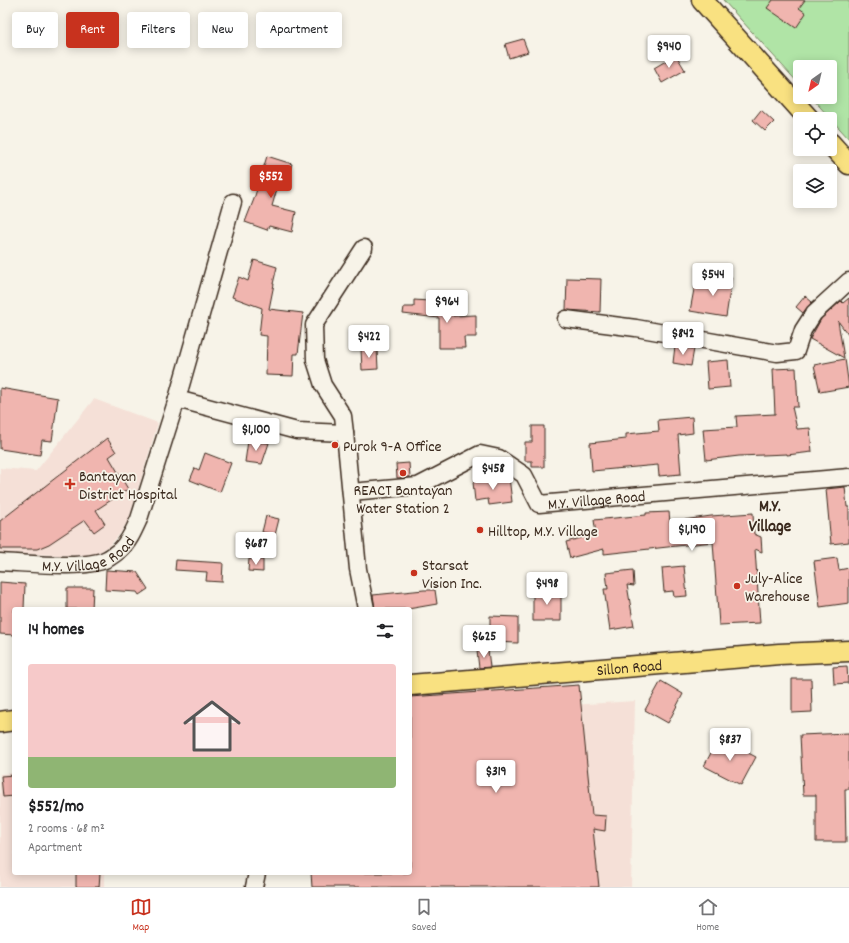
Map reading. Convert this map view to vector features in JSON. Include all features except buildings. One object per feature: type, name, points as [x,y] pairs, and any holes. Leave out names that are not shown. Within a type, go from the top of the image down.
[{"type":"main road","points":[[702,0],[803,112]]},
{"type":"main road","points":[[837,151],[849,164]]},
{"type":"main road","name":"Sillon Road","points":[[412,685],[778,654],[849,651]]},
{"type":"main road","points":[[0,722],[12,720]]},
{"type":"street","name":"M.Y. Village Road","points":[[0,562],[73,565],[92,563],[107,559],[120,550],[131,537],[139,519],[177,398],[233,202]]},
{"type":"street","points":[[364,248],[314,325],[315,360],[323,385],[343,416],[358,568],[366,607]]},
{"type":"street","points":[[566,320],[636,328],[776,354],[796,351],[803,330],[814,313],[849,281]]},
{"type":"street","points":[[177,398],[297,431],[345,433]]},
{"type":"street","name":"M.Y. Village Road","points":[[351,492],[418,486],[480,454],[499,458],[524,474],[539,504],[849,477]]},
{"type":"street","points":[[254,887],[257,875]]},
{"type":"shaded area","name":"Bantayan District Hospital","points":[[94,399],[158,423],[129,519],[119,535],[110,545],[100,552],[86,556],[0,553],[0,468],[36,471]]},
{"type":"shaded area","points":[[635,701],[631,887],[328,887],[398,875],[412,875],[412,715]]},
{"type":"shaded area","points":[[12,773],[12,875],[105,875],[104,887],[0,887],[0,774]]},
{"type":"green space","points":[[723,0],[849,0],[849,139],[837,126],[837,112],[825,112],[817,104],[837,104],[837,60],[793,60],[793,77]]},
{"type":"place","name":"Purok 9-A Office","points":[[335,445]]},
{"type":"place","name":"REACT Bantayan Water Station 2","points":[[403,473]]},
{"type":"place","name":"Bantayan District Hospital","points":[[70,484]]},
{"type":"place","name":"Hilltop, M.Y. Village","points":[[480,530]]},
{"type":"place","name":"Starsat Vision Inc.","points":[[414,573]]},
{"type":"place","name":"July-Alice Warehouse","points":[[737,586]]},
{"type":"district","name":"M.Y. Village","points":[[770,515]]}]
